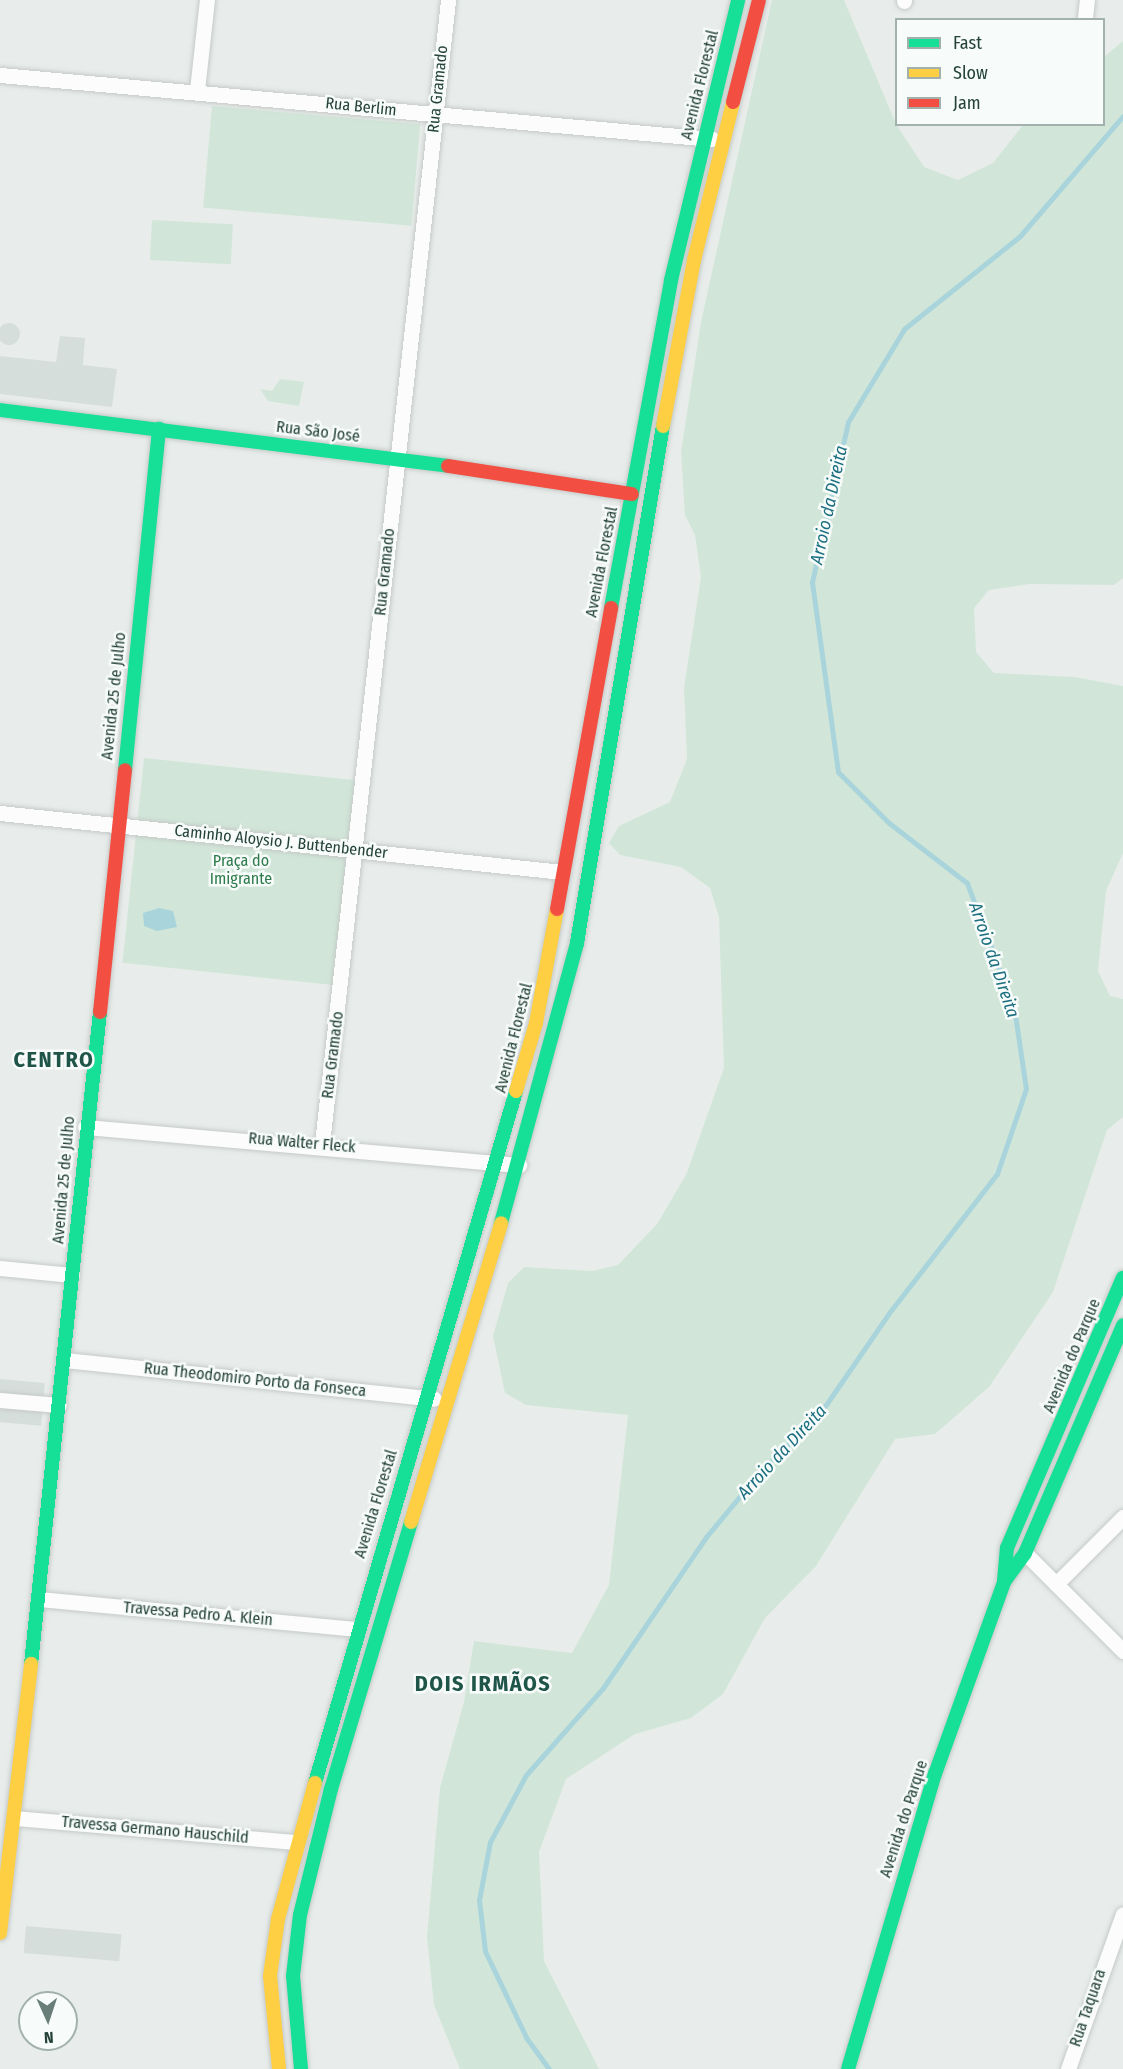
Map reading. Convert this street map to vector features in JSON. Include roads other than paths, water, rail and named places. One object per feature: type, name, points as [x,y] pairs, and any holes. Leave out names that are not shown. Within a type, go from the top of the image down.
[{"type":"main road","name":"Avenida Florestal","points":[[279,2069],[270,1976],[296,1842],[356,1629],[537,1023],[562,872],[632,494],[703,138],[738,0]]},
{"type":"main road","name":"Avenida Florestal","points":[[301,2069],[292,1976],[300,1915],[395,1575],[519,1165],[576,942],[625,634],[721,140],[759,0]]},
{"type":"main road","name":"Rua São José","points":[[0,410],[397,458],[632,494]]},
{"type":"main road","name":"Avenida 25 de Julho","points":[[0,1926],[15,1818],[65,1360],[86,1128],[159,429]]},
{"type":"main road","name":"Avenida do Parque","points":[[848,2069],[935,1773],[1004,1582],[1007,1548],[1123,1278]]},
{"type":"main road","name":"Avenida do Parque","points":[[1004,1582],[1025,1553],[1123,1325]]},
{"type":"main road","points":[[374,1568],[395,1575]]},
{"type":"street","points":[[197,90],[207,0]]},
{"type":"street","name":"Rua Gramado","points":[[322,1144],[448,0]]},
{"type":"street","points":[[1085,18],[1087,0]]},
{"type":"street","name":"Rua Berlim","points":[[0,75],[197,90],[435,115],[721,140]]},
{"type":"street","name":"Caminho Aloysio J. Buttenbender","points":[[0,813],[562,872]]},
{"type":"street","name":"Rua Walter Fleck","points":[[86,1128],[322,1144],[519,1165]]},
{"type":"street","points":[[0,1268],[72,1275]]},
{"type":"street","name":"Rua Theodomiro Porto da Fonseca","points":[[65,1360],[446,1401]]},
{"type":"street","points":[[0,1400],[59,1405]]},
{"type":"street","points":[[1056,1584],[1123,1517]]},
{"type":"street","points":[[1025,1553],[1123,1651]]},
{"type":"street","name":"Travessa Pedro A. Klein","points":[[39,1599],[356,1629]]},
{"type":"street","name":"Travessa Germano Hauschild","points":[[15,1818],[296,1842]]},
{"type":"street","name":"Rua Taquara","points":[[1068,2069],[1123,1914]]},
{"type":"water","points":[[159,908],[173,911],[177,927],[157,931],[144,926],[143,913]]},
{"type":"waterway","name":"Arroio da Direita","points":[[549,2069],[526,2037],[485,1951],[479,1900],[490,1842],[526,1775],[603,1688],[706,1537],[760,1472],[821,1412],[889,1313],[997,1174],[1026,1089],[1014,1008],[967,883],[889,823],[838,772],[812,582],[848,422],[904,329],[1020,236],[1123,116]]},
{"type":"district","name":"CENTRO","points":[[54,1060]]},
{"type":"district","name":"DOIS IRMÃOS","points":[[483,1684]]},
{"type":"park label","name":"Praça do Imigrante","points":[[241,870]]}]
